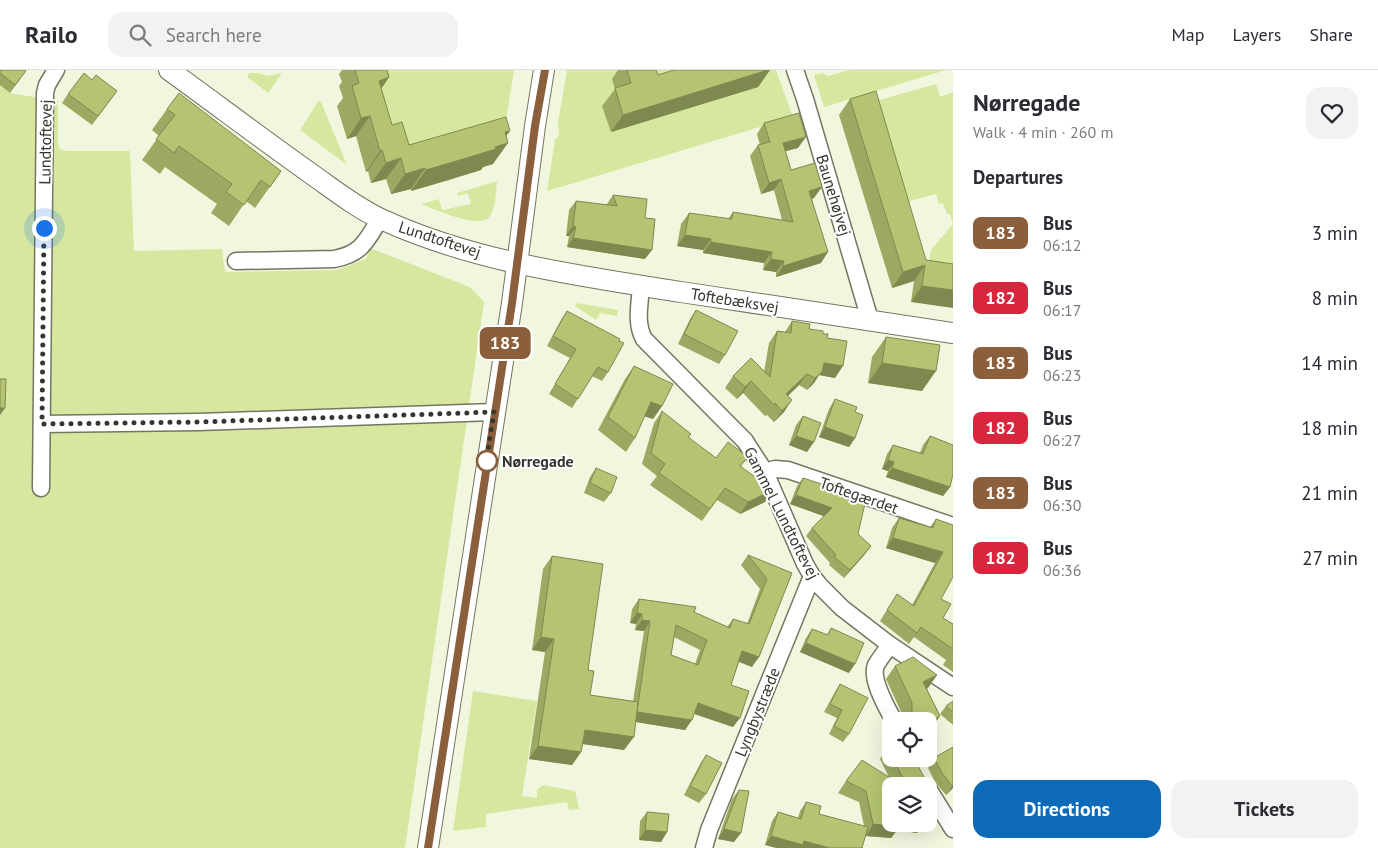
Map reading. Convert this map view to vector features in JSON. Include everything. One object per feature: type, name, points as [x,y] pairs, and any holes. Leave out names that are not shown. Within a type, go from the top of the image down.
[{"type":"street","name":"Lundtoftevej","points":[[41,488],[45,93],[50,79],[56,70]]},
{"type":"street","name":"Lundtoftevej","points":[[169,70],[269,144],[356,205],[380,219],[437,241],[517,263]]},
{"type":"street","points":[[428,848],[517,263],[544,70]]},
{"type":"street","name":"Baunehøjvej","points":[[795,70],[805,98],[870,320]]},
{"type":"street","points":[[236,261],[334,259],[349,256],[363,246],[380,219]]},
{"type":"street","name":"Toftebæksvej","points":[[517,263],[641,286],[953,333]]},
{"type":"street","name":"Gammel Lundtoftevej","points":[[641,286],[638,323],[644,340],[745,440],[765,472],[812,576],[834,600],[890,645],[953,687]]},
{"type":"street","points":[[42,424],[199,422],[494,412]]},
{"type":"street","name":"Toftegærdet","points":[[765,472],[775,469],[788,470],[953,526]]},
{"type":"street","name":"Lyngbystræde","points":[[704,848],[709,830],[812,576]]},
{"type":"street","points":[[890,645],[877,663],[875,672],[879,689],[890,712]]},
{"type":"street","points":[[937,803],[953,828]]},
{"type":"green space","points":[[385,70],[514,70],[501,152],[394,165],[364,102]]},
{"type":"green space","points":[[567,70],[776,70],[793,117],[547,191],[555,140],[559,135],[558,122]]},
{"type":"green space","points":[[849,70],[946,70],[824,107],[814,75],[823,73],[828,76]]},
{"type":"green space","points":[[249,73],[268,76],[282,73],[268,93],[247,77]]},
{"type":"green space","points":[[936,84],[940,97],[953,92],[953,224],[950,214],[947,214],[943,203],[939,204],[936,194],[906,202],[865,104]]},
{"type":"green space","points":[[0,85],[10,93],[58,101],[58,143],[60,149],[67,151],[130,151],[134,251],[222,249],[225,272],[337,270],[366,259],[370,248],[470,287],[484,302],[405,848],[0,848]]},
{"type":"green space","points":[[319,100],[321,102],[347,165],[300,130]]},
{"type":"green space","points":[[497,181],[493,208],[490,216],[485,220],[477,221],[457,218],[421,204],[439,199],[442,210],[471,204],[468,193],[458,196],[457,193]]},
{"type":"green space","points":[[953,224],[953,281],[926,279],[931,250]]},
{"type":"green space","points":[[577,303],[618,310],[617,316],[600,313],[596,320],[575,306]]},
{"type":"green space","points":[[473,691],[537,701],[522,796],[537,798],[537,790],[543,785],[575,791],[579,809],[569,810],[567,802],[486,814],[486,827],[453,831]]},
{"type":"building","points":[[0,70],[26,71],[15,85],[0,73]]},
{"type":"building","points":[[355,70],[387,70],[389,77],[379,81],[392,125],[402,122],[409,145],[506,117],[510,131],[505,132],[508,143],[495,147],[496,149],[460,160],[405,174],[401,158],[386,163],[382,150],[380,151],[370,116],[361,118],[352,86],[359,83]]},
{"type":"building","points":[[627,70],[656,70],[658,75],[674,70],[768,70],[623,115],[615,88],[631,83]]},
{"type":"building","points":[[84,73],[92,80],[96,75],[117,91],[98,116],[68,94]]},
{"type":"building","points":[[876,91],[926,260],[953,264],[953,290],[922,286],[925,265],[903,272],[850,99]]},
{"type":"building","points":[[179,93],[281,171],[270,187],[261,180],[244,205],[226,192],[232,184],[179,146],[174,153],[156,139],[175,115],[167,109]]},
{"type":"building","points":[[799,113],[806,137],[783,143],[791,170],[815,163],[822,187],[809,191],[828,252],[783,266],[784,261],[771,259],[772,252],[711,242],[711,239],[685,235],[689,213],[732,219],[733,212],[793,222],[781,179],[769,183],[758,145],[770,142],[764,123]]},
{"type":"building","points":[[613,195],[647,199],[645,218],[655,219],[652,250],[573,238],[576,227],[573,226],[576,201],[617,206]]},
{"type":"building","points":[[696,310],[738,331],[725,355],[684,334]]},
{"type":"building","points":[[567,311],[620,339],[619,341],[624,343],[608,372],[598,367],[578,399],[555,384],[576,349],[553,336]]},
{"type":"building","points":[[792,321],[810,324],[809,329],[823,331],[823,334],[828,334],[827,338],[847,341],[843,366],[824,363],[822,372],[815,378],[807,374],[786,394],[792,400],[782,411],[751,381],[745,387],[733,376],[751,358],[770,377],[777,331],[791,333]]},
{"type":"building","points":[[886,337],[940,345],[936,371],[882,363]]},
{"type":"building","points":[[634,366],[673,384],[662,406],[651,402],[635,438],[608,417]]},
{"type":"building","points":[[0,379],[6,379],[5,408],[0,408]]},
{"type":"building","points":[[835,399],[857,407],[855,412],[863,415],[855,438],[825,427]]},
{"type":"building","points":[[662,411],[691,434],[688,437],[716,458],[728,442],[748,457],[740,466],[773,490],[748,502],[725,488],[710,509],[659,473],[665,464],[651,453]]},
{"type":"building","points":[[803,416],[821,423],[814,442],[796,436]]},
{"type":"building","points":[[930,436],[953,445],[953,474],[950,487],[892,468],[894,462],[888,460],[893,445],[923,454]]},
{"type":"building","points":[[596,468],[617,477],[611,493],[590,483]]},
{"type":"building","points":[[803,478],[866,499],[858,534],[871,546],[850,570],[834,557],[836,555],[812,528],[832,508],[796,495]]},
{"type":"building","points":[[899,518],[933,528],[936,519],[953,525],[953,577],[941,599],[951,604],[943,618],[953,624],[953,649],[921,627],[917,633],[887,610],[897,594],[914,606],[943,552],[893,538]]},
{"type":"building","points":[[748,555],[792,573],[759,657],[742,651],[731,685],[749,691],[740,718],[698,703],[692,720],[637,712],[650,621],[642,620],[642,614],[637,613],[639,599],[696,607],[694,612],[730,628],[733,619],[749,624],[767,579]],"holes":[[[676,625],[707,640],[698,665],[671,655]]]},
{"type":"building","points":[[552,556],[603,564],[588,670],[594,671],[590,695],[638,702],[634,737],[585,730],[581,752],[538,746],[554,639],[541,637]]},
{"type":"building","points":[[831,628],[864,643],[855,664],[806,643],[812,629],[828,635]]},
{"type":"building","points":[[913,657],[937,675],[923,682],[940,716],[937,718],[937,712],[912,712],[912,703],[895,666]]},
{"type":"building","points":[[840,684],[868,698],[849,734],[834,726],[842,710],[830,704]]},
{"type":"building","points":[[953,701],[953,712],[946,706]]},
{"type":"building","points":[[953,747],[952,786],[937,764],[937,756]]},
{"type":"building","points":[[706,755],[722,763],[706,794],[690,786]]},
{"type":"building","points":[[862,760],[889,777],[882,777],[882,825],[873,824],[866,791],[846,781]]},
{"type":"building","points":[[897,767],[919,767],[924,777],[902,777]]},
{"type":"building","points":[[739,790],[749,791],[741,833],[724,829]]},
{"type":"building","points":[[806,802],[821,806],[819,814],[868,827],[862,848],[830,848],[804,841],[803,845],[771,836],[778,812],[801,819]]},
{"type":"building","points":[[647,812],[669,814],[667,832],[645,830]]},
{"type":"bus line","name":"183","points":[[428,848],[512,303],[535,126],[545,70]]},
{"type":"place","name":"Nørregade","points":[[487,461]]},
{"type":"route","points":[[44,228],[42,424],[199,422],[494,412],[485,469],[487,461]]}]
